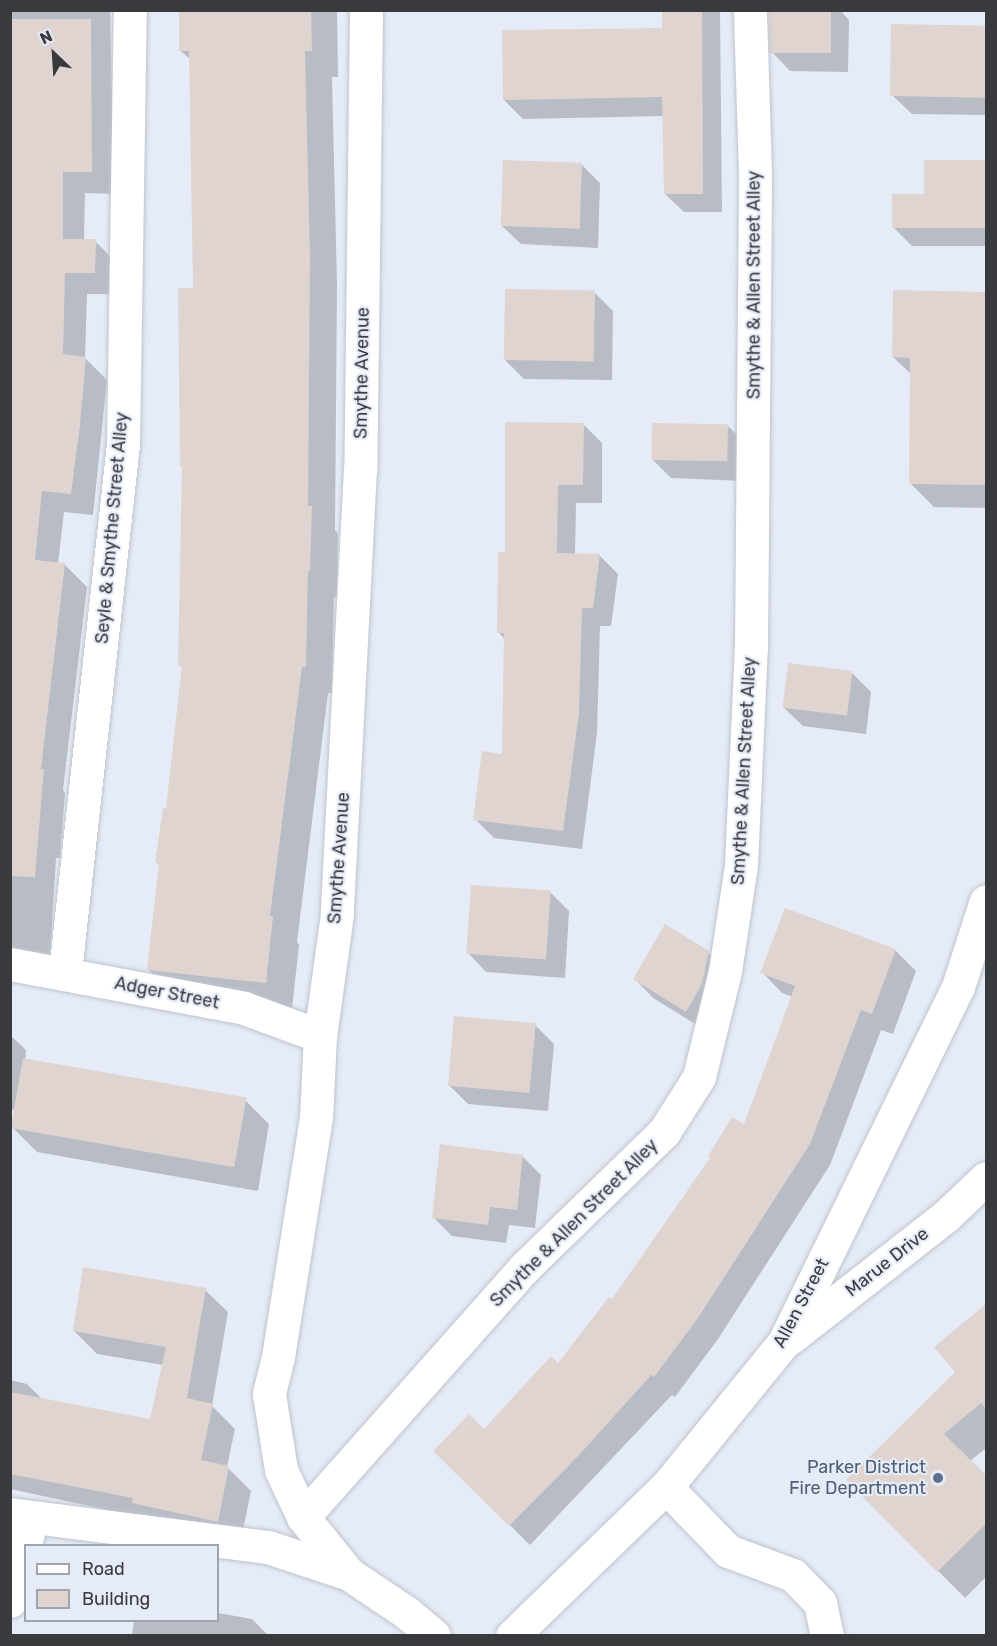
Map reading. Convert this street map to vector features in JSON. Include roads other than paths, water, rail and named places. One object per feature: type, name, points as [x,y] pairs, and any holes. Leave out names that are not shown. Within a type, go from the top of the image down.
[{"type":"street","name":"Seyle & Smythe Street Alley","points":[[65,972],[123,444],[130,10]]},
{"type":"street","name":"Smythe Avenue","points":[[366,10],[360,469],[337,914],[320,1036],[316,1117],[278,1357],[269,1394],[280,1470],[303,1517],[349,1574],[407,1613],[434,1635]]},
{"type":"street","name":"Smythe & Allen Street Alley","points":[[303,1517],[524,1268],[664,1132],[699,1077],[725,971],[741,865],[752,634],[755,172],[750,10]]},
{"type":"street","name":"Allen Street","points":[[512,1635],[666,1487],[784,1342],[958,987],[987,901]]},
{"type":"street","name":"Adger Street","points":[[10,964],[65,972],[244,1008],[320,1036]]},
{"type":"street","name":"Marue Drive","points":[[784,1342],[946,1216],[987,1178]]},
{"type":"street","points":[[666,1487],[728,1551],[793,1575],[820,1603],[827,1635]]},
{"type":"street","points":[[10,1601],[21,1516],[268,1548],[349,1574]]},
{"type":"place","name":"Parker District Fire Department","points":[[938,1478]]}]
